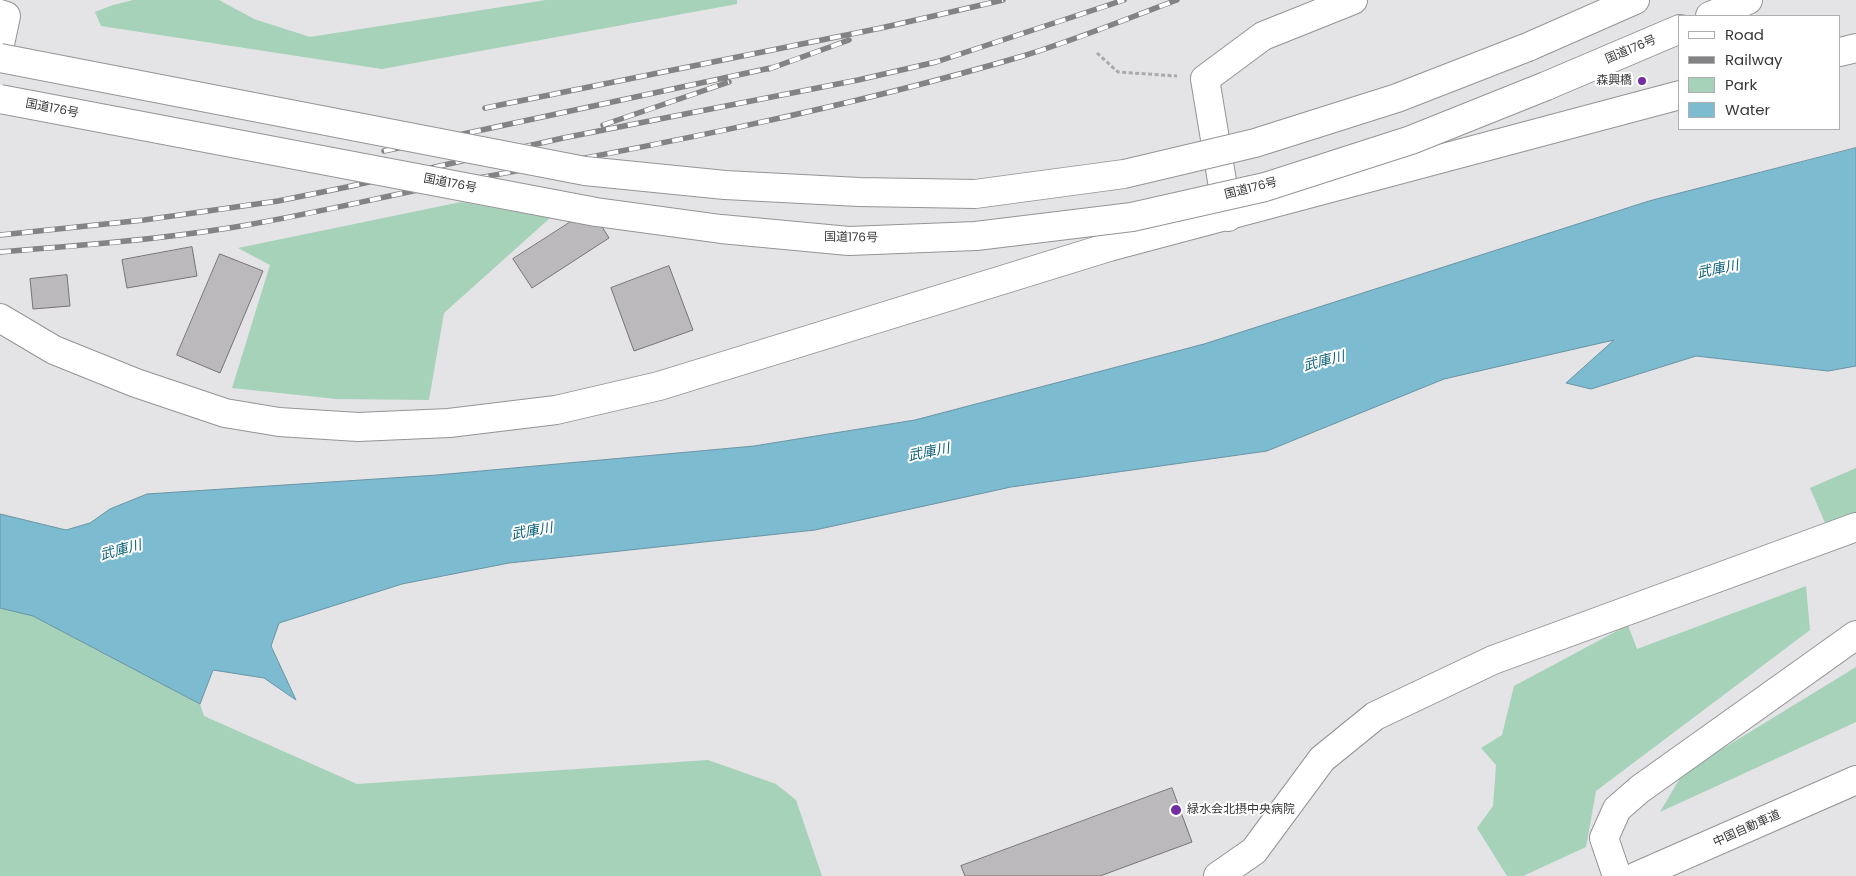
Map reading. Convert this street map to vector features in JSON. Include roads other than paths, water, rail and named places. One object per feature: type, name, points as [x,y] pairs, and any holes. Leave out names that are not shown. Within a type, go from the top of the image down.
[{"type":"main road","points":[[1228,217],[1205,79],[1262,36],[1353,0]]},
{"type":"main road","points":[[0,58],[585,171],[725,185],[859,192],[975,194],[1124,174],[1255,143],[1397,98],[1528,47],[1635,0]]},
{"type":"main road","points":[[1712,15],[1748,0]]},
{"type":"main road","points":[[0,14],[6,16],[0,44]]},
{"type":"main road","name":"国道176号","points":[[0,99],[596,212],[721,229],[849,240],[976,236],[1132,217],[1274,184],[1411,140],[1546,86],[1678,30]]},
{"type":"main road","points":[[1841,52],[1856,48]]},
{"type":"main road","points":[[0,318],[54,350],[136,383],[225,413],[279,422],[358,426],[450,423],[556,410],[659,386],[1109,247],[1228,217],[1678,96]]},
{"type":"main road","points":[[1218,876],[1254,851],[1322,759],[1376,716],[1493,660],[1856,527]]},
{"type":"main road","points":[[1617,876],[1604,838],[1617,809],[1640,789],[1856,635]]},
{"type":"main road","name":"中国自動車道","points":[[1637,876],[1856,780]]},
{"type":"water","name":"武庫川","points":[[1856,148],[1856,366],[1828,371],[1696,356],[1591,389],[1566,383],[1614,340],[1444,379],[1267,451],[1011,487],[815,530],[509,563],[402,584],[279,623],[271,646],[296,700],[264,678],[213,670],[200,704],[33,616],[0,608],[0,514],[66,530],[90,523],[110,509],[147,494],[437,475],[754,446],[915,420],[1204,344],[1649,201]]},
{"type":"railway","points":[[485,108],[881,28],[1003,0]]},
{"type":"railway","points":[[0,235],[144,220],[278,201],[347,187],[563,138],[858,80],[936,62],[1124,0]]},
{"type":"railway","points":[[0,252],[86,245],[229,228],[750,125],[887,93],[1023,56],[1177,0]]},
{"type":"railway","points":[[769,69],[849,40]]},
{"type":"railway","points":[[384,151],[775,67]]},
{"type":"railway","points":[[603,125],[729,82]]},
{"type":"place","name":"森興橋","points":[[1642,81]]},
{"type":"place","name":"緑水会北摂中央病院","points":[[1176,810]]}]
